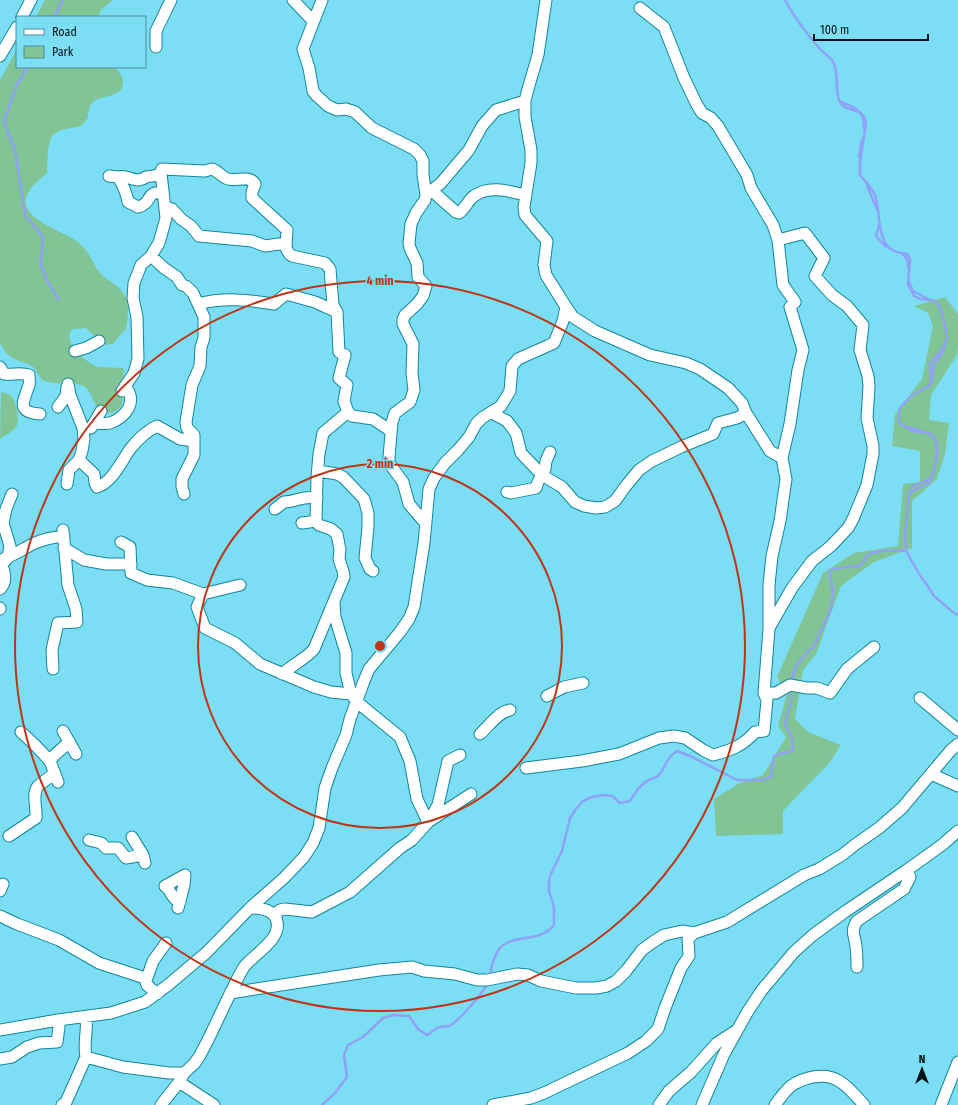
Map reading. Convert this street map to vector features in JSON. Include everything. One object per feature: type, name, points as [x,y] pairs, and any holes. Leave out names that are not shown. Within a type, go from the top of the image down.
[{"type":"street","points":[[23,16],[31,0]]},
{"type":"street","points":[[156,47],[156,31],[171,0]]},
{"type":"street","points":[[293,0],[313,21]]},
{"type":"street","points":[[322,0],[303,49],[309,68],[313,91],[316,95],[333,108],[355,112],[372,128],[414,149],[423,161],[423,181],[429,193],[456,212],[459,212],[473,196],[480,193],[496,189],[524,195]]},
{"type":"street","points":[[546,0],[538,55],[525,101],[525,117],[531,150],[531,163],[524,195],[525,215],[547,241],[544,266],[546,275],[573,317],[595,330],[650,355],[686,363],[700,369],[728,388],[742,403],[746,413],[770,452],[782,458]]},
{"type":"street","points":[[526,768],[582,761],[619,754],[659,738],[674,736],[685,738],[712,755],[732,750],[750,738],[755,732],[764,731],[767,700],[764,694],[769,629],[769,585],[772,556],[786,479],[782,458],[790,424],[798,370],[803,350],[790,307],[794,302],[783,285],[778,240],[773,225],[751,188],[747,175],[718,126],[711,118],[702,113],[697,105],[684,78],[664,27],[640,8]]},
{"type":"street","points":[[0,56],[16,29]]},
{"type":"street","points":[[426,524],[409,504],[404,482],[389,464],[392,422],[395,413],[410,402],[414,395],[412,364],[413,344],[403,324],[403,319],[423,296],[426,286],[418,277],[417,263],[410,248],[409,243],[411,224],[429,193],[441,182],[469,150],[482,126],[496,110],[525,101]]},
{"type":"street","points":[[163,192],[154,193],[150,196],[149,201],[145,205],[138,207],[128,202],[126,193],[122,188],[122,183],[114,177],[124,176],[142,180],[147,177],[156,176],[161,173],[162,169],[205,171],[212,169],[220,172],[224,177],[229,179],[249,179],[254,181],[255,184],[252,192],[252,198],[287,230],[286,250],[288,254],[325,263],[330,269],[333,304],[337,312],[339,352],[345,355],[339,378],[347,385],[344,401],[348,412],[352,416],[373,420],[391,431]]},
{"type":"street","points":[[94,423],[109,423],[129,408],[132,399],[129,391],[124,389],[134,373],[138,360],[132,314],[134,283],[141,265],[151,256],[159,243],[163,232],[166,218],[161,173]]},
{"type":"street","points":[[165,207],[172,209],[181,219],[191,226],[199,236],[252,241],[265,246],[286,242]]},
{"type":"street","points":[[769,629],[792,588],[812,560],[831,546],[848,528],[854,519],[867,485],[873,454],[873,446],[867,418],[869,386],[868,376],[860,350],[863,325],[847,306],[832,295],[815,276],[824,258],[805,233],[778,240]]},
{"type":"street","points":[[151,256],[177,277],[182,284],[193,293],[204,317],[204,338],[201,347],[200,366],[190,392],[191,397],[186,422],[187,428],[194,436],[194,455],[182,479],[184,494]]},
{"type":"street","points":[[198,304],[215,300],[253,300],[274,304],[286,294],[315,302],[337,312]]},
{"type":"street","points":[[0,1030],[111,1013],[145,1002],[158,994],[206,953],[250,908],[284,878],[304,857],[313,843],[319,828],[325,788],[346,735],[354,698],[369,669],[400,632],[409,619],[414,607],[426,524],[429,489],[434,478],[445,463],[469,437],[476,424],[482,418],[501,406],[510,391],[512,366],[518,360],[554,343],[563,321],[566,307]]},
{"type":"street","points":[[75,351],[86,348],[99,341]]},
{"type":"street","points":[[0,368],[4,374],[23,373],[29,375],[29,384],[23,399],[23,406],[26,411],[40,414]]},
{"type":"street","points":[[58,407],[66,396],[68,384],[70,395],[83,428],[83,432],[82,452],[79,460],[65,468],[67,484]]},
{"type":"street","points":[[83,432],[91,427],[101,411]]},
{"type":"street","points":[[282,674],[314,649],[333,600],[344,577],[340,559],[339,538],[336,532],[319,525],[316,521],[319,454],[323,433],[348,412]]},
{"type":"street","points":[[492,413],[507,421],[516,433],[521,453],[542,475],[562,487],[575,502],[584,506],[596,508],[605,507],[615,500],[639,470],[667,454],[713,434],[718,423],[737,418],[746,413]]},
{"type":"street","points":[[79,460],[94,474],[97,487],[108,486],[132,447],[150,429],[157,426],[180,439],[187,440],[190,432]]},
{"type":"street","points":[[507,492],[511,493],[536,488],[546,468],[546,461],[550,452]]},
{"type":"street","points":[[318,471],[337,474],[343,477],[364,499],[368,513],[365,558],[370,569],[373,571]]},
{"type":"street","points":[[0,589],[4,585],[5,578],[2,565],[10,546],[3,523],[6,509],[12,494]]},
{"type":"street","points":[[275,510],[284,502],[291,502],[306,496],[317,498]]},
{"type":"street","points":[[302,523],[316,521]]},
{"type":"street","points":[[4,558],[34,543],[63,533],[68,585],[76,609],[84,626]]},
{"type":"street","points":[[121,542],[130,547],[131,573],[147,580],[173,583],[203,594],[240,586]]},
{"type":"street","points":[[64,548],[84,560],[106,564],[131,564]]},
{"type":"street","points":[[203,594],[196,607],[205,628],[234,643],[260,664],[314,687],[354,698],[400,737],[410,761],[417,799],[428,822]]},
{"type":"street","points":[[333,600],[335,617],[346,653],[346,673],[354,698]]},
{"type":"street","points":[[53,669],[52,650],[55,624],[77,622],[76,609]]},
{"type":"street","points":[[764,694],[776,693],[790,684],[807,688],[817,688],[830,693],[847,669],[874,647]]},
{"type":"street","points":[[548,696],[564,687],[583,683]]},
{"type":"street","points":[[920,698],[958,730]]},
{"type":"street","points":[[480,734],[499,715],[510,710]]},
{"type":"street","points":[[63,731],[76,754]]},
{"type":"street","points":[[9,836],[36,818],[34,798],[36,790],[38,786],[46,780],[56,777],[50,761],[21,732]]},
{"type":"street","points":[[50,761],[52,757],[69,741]]},
{"type":"street","points":[[493,1105],[531,1098],[544,1093],[628,1053],[646,1041],[658,1030],[665,1008],[682,968],[689,956],[688,939],[694,933],[727,922],[804,875],[819,869],[842,855],[879,828],[902,808],[958,744]]},
{"type":"street","points":[[274,915],[280,910],[285,909],[312,912],[350,892],[400,848],[412,840],[428,822],[438,805],[448,761],[460,755]]},
{"type":"street","points":[[931,774],[958,786]]},
{"type":"street","points":[[428,822],[471,794]]},
{"type":"street","points":[[702,1105],[724,1054],[737,1030],[762,990],[794,952],[813,935],[907,870],[958,832]]},
{"type":"street","points":[[89,840],[101,843],[106,848],[118,848],[126,858],[144,859],[132,837]]},
{"type":"street","points":[[856,967],[856,944],[853,933],[854,926],[857,921],[904,889],[910,878],[907,870]]},
{"type":"street","points":[[161,1105],[199,1057],[244,966],[267,946],[276,931],[277,922],[274,915],[267,910],[250,908]]},
{"type":"street","points":[[0,916],[59,940],[99,963],[142,976],[145,978],[147,985],[158,994]]},
{"type":"street","points":[[230,993],[379,970],[412,967],[424,971],[460,975],[477,980],[486,980],[517,974],[528,975],[548,983],[576,988],[596,988],[607,986],[616,981],[626,971],[642,950],[664,935],[682,931],[694,933]]},
{"type":"street","points":[[146,981],[153,961],[166,943]]},
{"type":"street","points":[[62,1105],[66,1102],[86,1057],[84,1040],[87,1027],[86,1017]]},
{"type":"street","points":[[0,1059],[12,1057],[26,1047],[39,1043],[57,1042],[59,1027],[58,1020]]},
{"type":"street","points":[[659,1105],[669,1091],[691,1072],[717,1043],[737,1030]]},
{"type":"street","points":[[86,1057],[123,1067],[169,1073],[181,1078],[214,1105]]},
{"type":"street","points":[[941,1105],[958,1062]]},
{"type":"street","points":[[775,1105],[781,1096],[791,1086],[802,1080],[824,1076],[838,1080],[851,1090],[864,1105]]},
{"type":"green space","points":[[45,0],[113,0],[100,11],[99,16],[37,16]]},
{"type":"green space","points":[[16,51],[16,68],[115,68],[122,77],[123,82],[120,90],[112,95],[94,101],[89,109],[88,118],[81,126],[61,130],[52,135],[48,149],[47,173],[32,187],[26,200],[28,210],[39,221],[75,240],[84,248],[101,274],[118,287],[124,294],[128,303],[126,329],[113,344],[103,345],[86,328],[73,329],[70,332],[69,338],[75,351],[91,364],[98,367],[123,368],[122,405],[112,413],[107,413],[100,410],[94,403],[88,390],[81,385],[51,383],[44,381],[32,366],[10,356],[0,343],[0,80]]},
{"type":"green space","points":[[945,297],[958,314],[958,349],[957,355],[931,395],[929,420],[949,423],[945,454],[937,479],[912,501],[912,548],[874,562],[841,586],[816,654],[803,670],[795,719],[808,732],[841,745],[830,762],[783,811],[783,834],[716,836],[714,799],[738,784],[763,775],[786,737],[778,726],[787,694],[777,677],[823,573],[854,553],[898,546],[903,484],[920,482],[920,451],[892,446],[895,415],[922,379],[933,326],[928,313],[914,306]]},
{"type":"green space","points":[[1,392],[12,397],[16,406],[18,422],[10,433],[0,439]]},
{"type":"waterway","points":[[55,16],[63,0]]},
{"type":"waterway","points":[[785,0],[809,37],[832,60],[836,70],[837,93],[840,102],[846,108],[858,112],[864,117],[866,123],[860,163],[860,175],[875,195],[884,241],[888,247],[894,251],[907,254],[910,259],[908,285],[914,296],[920,299],[932,300],[939,305],[944,322],[947,337],[943,351],[933,367],[932,380],[929,386],[911,396],[899,409],[899,423],[913,431],[928,433],[936,442],[937,449],[937,456],[929,483],[909,493],[905,536],[906,551],[934,596],[958,615]]},
{"type":"waterway","points":[[27,68],[17,84],[4,121],[15,151],[25,215],[43,237],[41,264],[46,279],[59,300]]},
{"type":"waterway","points":[[841,102],[858,110],[864,122],[864,128]]},
{"type":"waterway","points":[[859,157],[863,138]]},
{"type":"waterway","points":[[867,186],[877,209]]},
{"type":"waterway","points":[[879,225],[876,236],[885,246],[889,248]]},
{"type":"waterway","points":[[903,254],[908,261],[908,267]]},
{"type":"waterway","points":[[909,282],[913,291],[928,299]]},
{"type":"waterway","points":[[931,382],[930,363],[943,347]]},
{"type":"waterway","points":[[909,427],[921,431]]},
{"type":"waterway","points":[[910,492],[913,486],[930,479]]},
{"type":"waterway","points":[[791,683],[796,665],[815,644],[831,609],[833,592],[830,571],[836,568],[855,567],[860,565],[863,563],[866,556],[872,553],[906,551]]},
{"type":"waterway","points":[[490,976],[496,955],[504,944],[518,939],[541,935],[554,925],[554,907],[549,891],[550,876],[562,851],[570,818],[583,801],[592,797],[603,795],[612,796],[620,803],[630,801],[643,784],[658,776],[670,757],[677,751],[737,780],[762,780],[772,776],[771,773],[774,756],[793,750],[792,739],[785,723],[791,701],[791,688]]},
{"type":"waterway","points":[[322,1105],[335,1093],[347,1077],[344,1055],[348,1045],[363,1037],[383,1018],[393,1015],[409,1016],[418,1029],[427,1035],[438,1028],[453,1024],[476,999],[488,982]]}]
